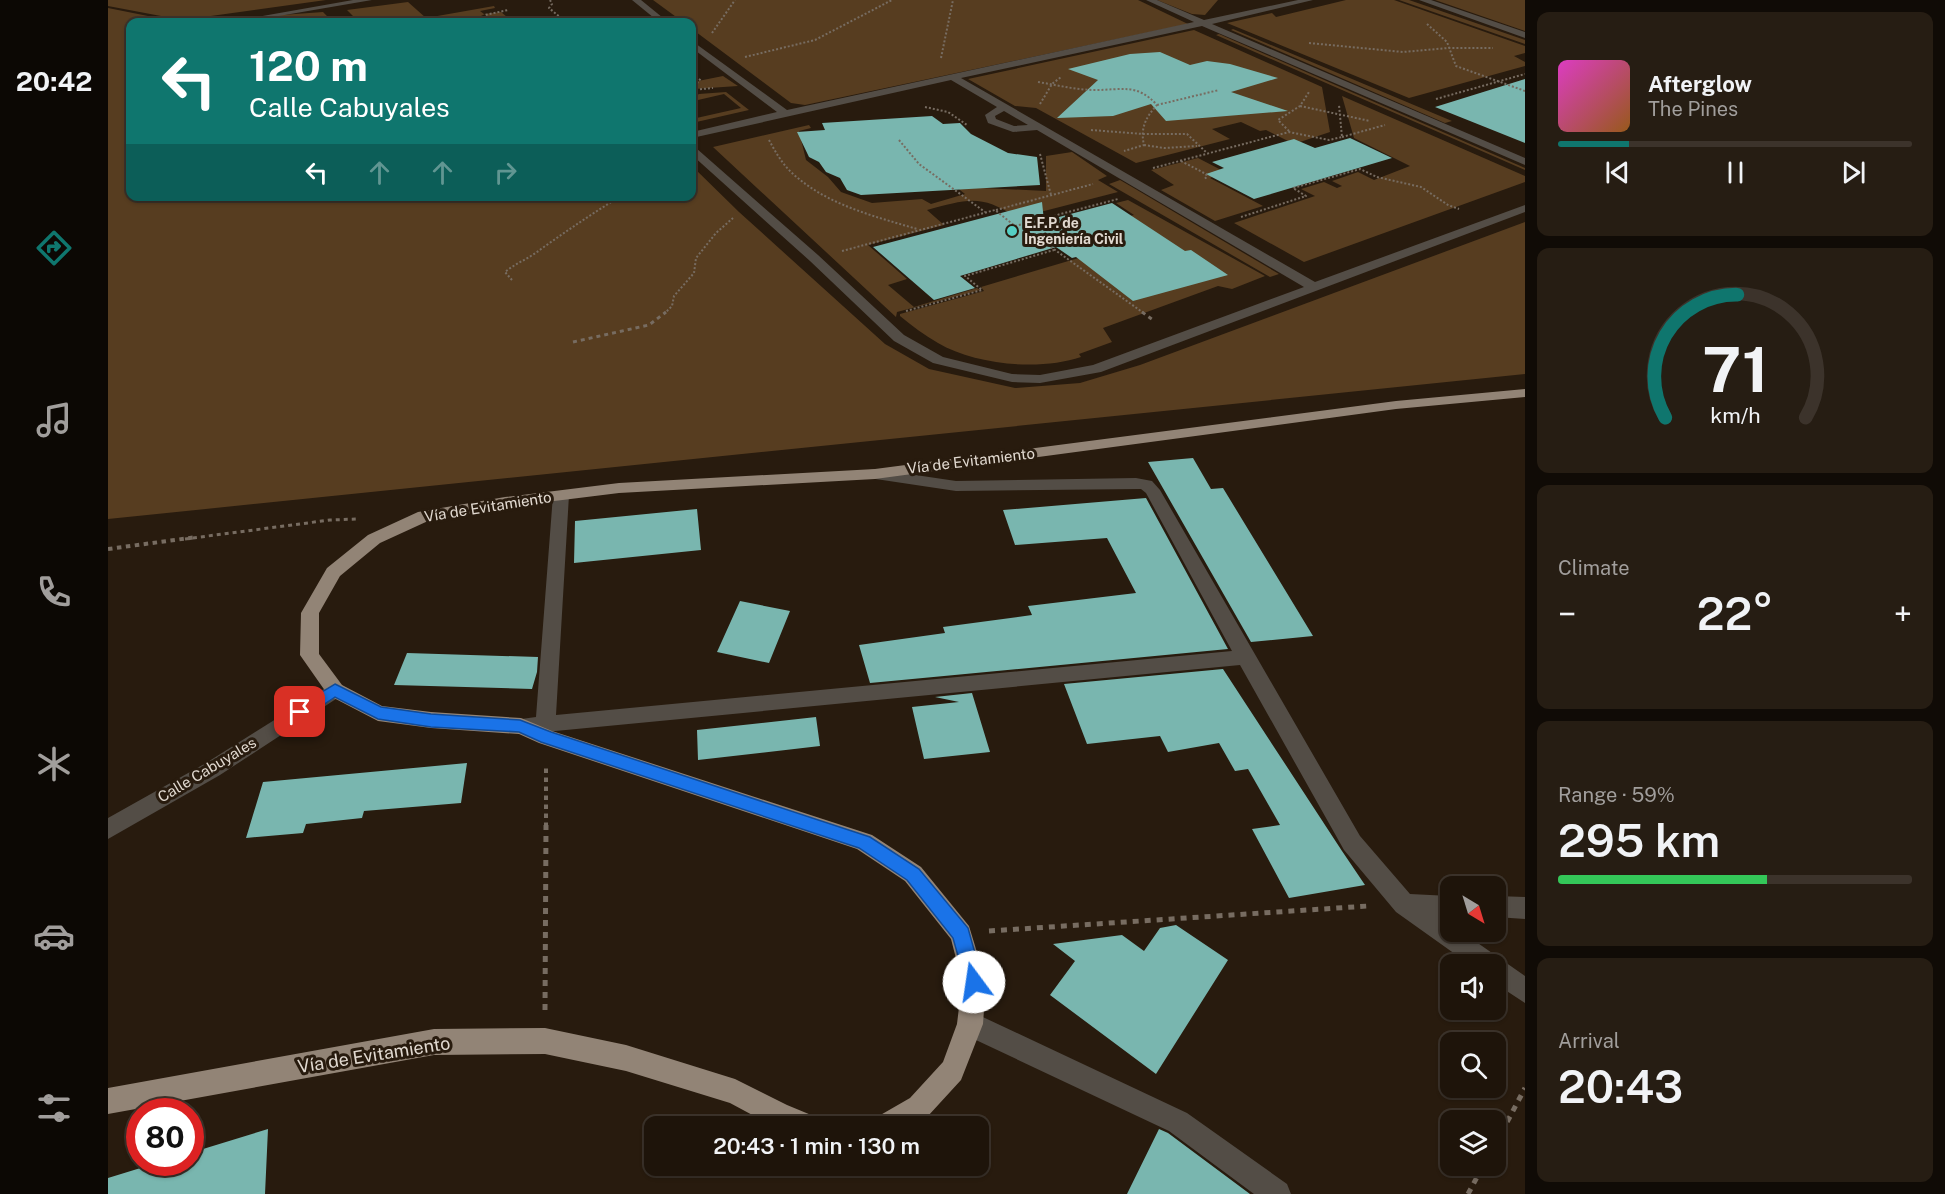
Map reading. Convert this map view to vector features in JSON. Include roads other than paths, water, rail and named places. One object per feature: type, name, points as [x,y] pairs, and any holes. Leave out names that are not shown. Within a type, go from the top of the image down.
[{"type":"highway","name":"Vía de Evitamiento","points":[[903,1116],[919,1107],[952,1071],[970,1024],[974,982],[961,934],[913,874],[864,842],[546,730],[431,720],[378,712],[335,690],[309,655],[310,613],[333,572],[374,539],[424,516],[561,495],[620,488],[875,474],[1396,405],[1525,393]]},
{"type":"highway","name":"Vía de Evitamiento","points":[[108,1101],[434,1042],[545,1041],[626,1058],[735,1092],[780,1116]]},
{"type":"street","points":[[256,18],[368,0]]},
{"type":"street","points":[[636,0],[659,18]]},
{"type":"street","points":[[1150,0],[1525,162]]},
{"type":"street","points":[[696,134],[1309,0]]},
{"type":"street","points":[[1423,0],[1525,35]]},
{"type":"street","points":[[696,47],[784,113]]},
{"type":"street","points":[[953,77],[1314,287]]},
{"type":"street","points":[[1004,107],[990,115],[992,121],[1012,129],[1039,127]]},
{"type":"street","points":[[696,154],[814,258],[893,332],[911,345],[938,360],[961,368],[1012,378],[1040,380],[1096,369],[1525,208]]},
{"type":"street","points":[[875,474],[956,486],[1136,483],[1146,485],[1152,490],[1352,843],[1404,904],[1474,954]]},
{"type":"street","points":[[561,495],[546,730],[1245,657]]},
{"type":"street","name":"Calle Cabuyales","points":[[108,829],[213,769],[335,690]]},
{"type":"street","points":[[1404,904],[1440,906]]},
{"type":"street","points":[[1506,907],[1525,908]]},
{"type":"street","points":[[1506,977],[1525,991]]},
{"type":"street","points":[[970,1024],[1178,1122],[1277,1194]]},
{"type":"place","name":"E.F.P. de Ingeniería Civil","points":[[1012,231]]}]
